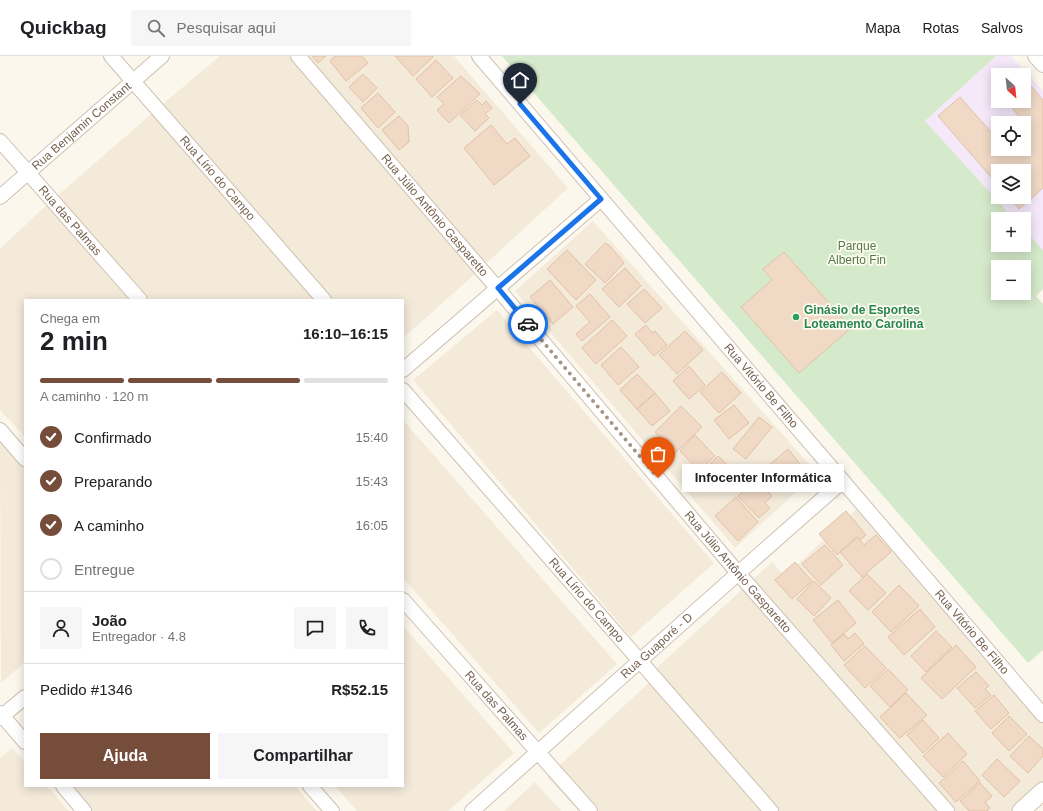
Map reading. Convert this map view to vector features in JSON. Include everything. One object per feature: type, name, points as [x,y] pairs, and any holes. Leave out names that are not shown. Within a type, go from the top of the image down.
[{"type":"street","name":"Rua Lírio do Campo","points":[[111,56],[323,299]]},
{"type":"street","name":"Rua Benjamin Constant","points":[[0,197],[162,56]]},
{"type":"street","name":"Rua Júlio Antônio Gasparetto","points":[[298,56],[498,288],[738,573],[947,811]]},
{"type":"street","name":"Rua Vitório Be Filho","points":[[479,56],[1043,715]]},
{"type":"street","points":[[1035,56],[1043,65]]},
{"type":"street","name":"Rua das Palmas","points":[[0,141],[139,299]]},
{"type":"street","points":[[404,369],[601,199]]},
{"type":"street","name":"Rua Lírio do Campo","points":[[404,391],[770,811]]},
{"type":"street","points":[[0,430],[24,458]]},
{"type":"street","name":"Rua Guaporé - D","points":[[472,811],[843,481]]},
{"type":"street","name":"Rua das Palmas","points":[[404,601],[590,811]]},
{"type":"street","points":[[24,698],[1,716],[24,741]]},
{"type":"street","points":[[63,787],[84,811]]},
{"type":"street","points":[[311,787],[332,811]]},
{"type":"street","points":[[1021,811],[1043,791]]},
{"type":"shaded area","points":[[220,56],[454,56],[568,188],[404,337],[404,299],[24,299],[24,436],[0,410],[0,249],[42,209]]},
{"type":"shaded area","points":[[996,56],[1011,56],[1022,68],[991,68],[991,108],[1031,108],[1031,78],[1043,91],[1043,250],[1031,237],[1031,212],[1008,212],[1000,204],[1031,204],[1031,164],[991,164],[991,194],[925,121]]},
{"type":"shaded area","points":[[593,221],[817,473],[735,548],[515,291]]},
{"type":"shaded area","points":[[497,310],[714,563],[631,637],[413,380]]},
{"type":"shaded area","points":[[404,421],[617,664],[539,733],[404,579]]},
{"type":"shaded area","points":[[0,439],[24,466],[24,663],[1,683]]},
{"type":"shaded area","points":[[857,509],[1043,713],[1043,786],[1014,811],[579,811],[547,777],[652,680],[649,675],[772,562],[785,576]]},
{"type":"shaded area","points":[[404,627],[514,753],[448,811],[357,811],[336,787],[404,787]]},
{"type":"shaded area","points":[[12,748],[24,761],[24,787],[48,787],[69,811],[0,811],[0,758]]},
{"type":"shaded area","points":[[535,782],[561,811],[504,811]]},
{"type":"shaded area","points":[[70,787],[296,787],[317,811],[92,811]]},
{"type":"green space","name":"Parque Alberto Fin","points":[[502,56],[996,56],[925,121],[991,194],[991,204],[1000,204],[1008,212],[991,212],[991,252],[1031,252],[1031,237],[1043,250],[1043,289],[1036,296],[1043,304],[1043,650],[1028,663]]},
{"type":"building","points":[[312,56],[326,56],[318,63]]},
{"type":"building","points":[[335,56],[362,56],[368,63],[346,81],[330,61]]},
{"type":"building","points":[[395,56],[432,56],[433,57],[413,76]]},
{"type":"building","points":[[436,60],[453,78],[432,97],[416,79]]},
{"type":"building","points":[[363,74],[377,88],[363,102],[349,87]]},
{"type":"building","points":[[461,76],[480,94],[449,123],[437,110],[444,104],[437,97]]},
{"type":"building","points":[[1031,86],[1043,100],[1043,188],[1031,198],[1031,164],[991,164],[991,177],[938,116],[960,97],[991,132],[991,156],[1031,156],[1031,116],[1019,116],[1012,108],[1031,108]]},
{"type":"building","points":[[378,93],[395,112],[378,128],[361,108]]},
{"type":"building","points":[[477,100],[482,105],[486,101],[492,108],[485,114],[489,118],[475,131],[460,115]]},
{"type":"building","points":[[399,116],[408,126],[409,142],[399,150],[382,130]]},
{"type":"building","points":[[491,125],[507,144],[515,138],[530,156],[494,185],[464,148]]},
{"type":"building","points":[[1015,204],[1025,204],[1019,209]]},
{"type":"building","points":[[605,243],[610,246],[624,263],[605,283],[585,264]]},
{"type":"building","points":[[567,250],[596,280],[576,300],[547,269]]},
{"type":"building","name":"Ginásio de Esportes Loteamento Carolina","points":[[784,252],[851,328],[799,373],[741,307],[772,280],[763,269]]},
{"type":"building","points":[[625,268],[641,286],[619,307],[602,289]]},
{"type":"building","points":[[550,280],[573,307],[553,324],[530,297]]},
{"type":"building","points":[[644,289],[662,308],[645,323],[627,304]]},
{"type":"building","points":[[590,294],[610,317],[582,341],[576,334],[590,322],[576,306]]},
{"type":"building","points":[[612,320],[627,336],[596,364],[582,348]]},
{"type":"building","points":[[646,325],[652,333],[655,331],[667,345],[654,356],[635,334]]},
{"type":"building","points":[[685,331],[703,350],[677,374],[659,355]]},
{"type":"building","points":[[621,347],[639,367],[618,385],[601,365]]},
{"type":"building","points":[[689,366],[705,385],[689,399],[673,381]]},
{"type":"building","points":[[722,372],[741,393],[719,413],[700,392]]},
{"type":"building","points":[[637,374],[655,393],[637,409],[620,390]]},
{"type":"building","points":[[655,393],[670,411],[652,426],[637,409]]},
{"type":"building","points":[[734,405],[749,423],[729,439],[714,420]]},
{"type":"building","points":[[681,406],[702,427],[675,453],[655,432]]},
{"type":"building","points":[[759,417],[772,427],[746,459],[733,449]]},
{"type":"building","points":[[695,435],[715,456],[699,471],[680,451]]},
{"type":"building","points":[[788,449],[805,470],[786,486],[769,465]]},
{"type":"building","points":[[718,456],[737,474],[725,486],[719,480],[712,487],[699,475]]},
{"type":"building","points":[[757,479],[772,496],[765,503],[770,508],[759,518],[738,496]]},
{"type":"building","points":[[736,497],[758,522],[738,541],[715,516]]},
{"type":"building","points":[[846,511],[866,535],[860,540],[857,537],[837,555],[819,534]]},
{"type":"building","points":[[876,535],[891,552],[862,577],[840,552],[857,537],[864,545]]},
{"type":"building","points":[[825,545],[843,565],[821,585],[802,564]]},
{"type":"building","points":[[795,562],[812,581],[792,599],[775,580]]},
{"type":"building","points":[[867,574],[886,593],[868,610],[849,591]]},
{"type":"building","points":[[814,581],[831,598],[814,616],[797,599]]},
{"type":"building","points":[[899,585],[919,606],[891,632],[872,612]]},
{"type":"building","points":[[838,600],[856,623],[832,643],[813,620]]},
{"type":"building","points":[[920,609],[935,627],[904,655],[888,637]]},
{"type":"building","points":[[936,631],[952,647],[926,672],[911,656]]},
{"type":"building","points":[[855,633],[864,644],[844,661],[831,645],[844,634],[848,639]]},
{"type":"building","points":[[956,645],[976,667],[942,699],[921,678]]},
{"type":"building","points":[[865,646],[886,668],[865,688],[844,665]]},
{"type":"building","points":[[888,669],[908,690],[890,707],[870,686]]},
{"type":"building","points":[[976,672],[989,686],[985,689],[991,695],[975,708],[957,688]]},
{"type":"building","points":[[906,693],[927,715],[900,738],[880,717]]},
{"type":"building","points":[[994,695],[1009,713],[991,729],[975,711]]},
{"type":"building","points":[[1009,716],[1027,734],[1009,751],[992,733]]},
{"type":"building","points":[[923,720],[939,738],[923,753],[907,735]]},
{"type":"building","points":[[948,733],[967,754],[943,777],[923,756]]},
{"type":"building","points":[[1029,736],[1043,749],[1043,756],[1028,773],[1010,756]]},
{"type":"building","points":[[997,759],[1020,781],[1004,797],[982,775]]},
{"type":"building","points":[[963,761],[980,781],[956,802],[939,783]]},
{"type":"building","points":[[980,783],[992,796],[985,802],[990,808],[987,811],[969,811],[960,801]]},
{"type":"way so far","points":[[528,324],[658,478]]},
{"type":"place","name":"Ginásio de Esportes Loteamento Carolina","points":[[796,317]]},
{"type":"place","name":"Infocenter Informática","points":[[658,478]]},
{"type":"route","points":[[520,104],[601,199],[498,288],[528,324]]}]
